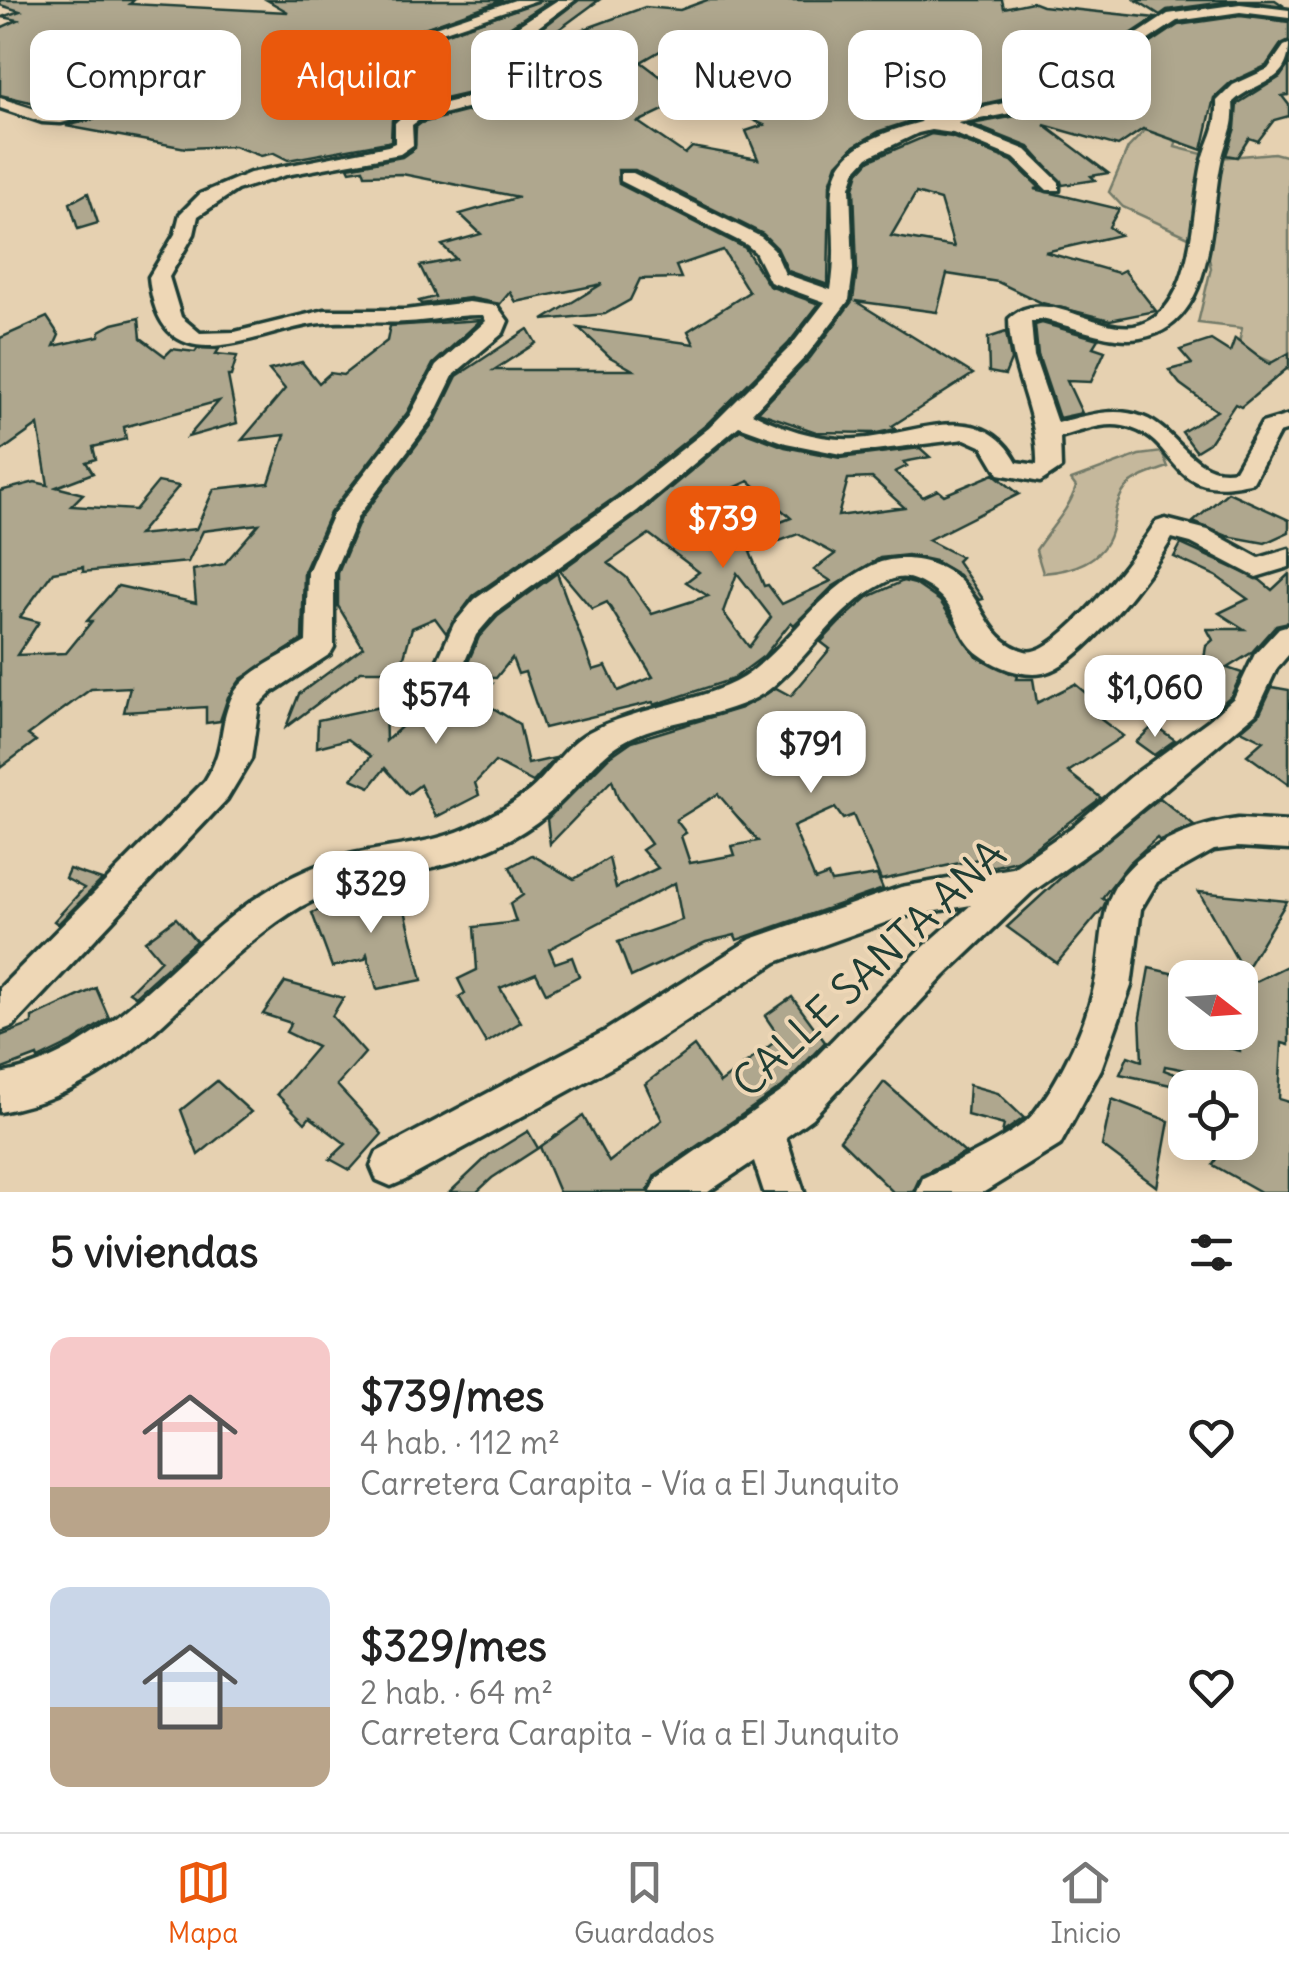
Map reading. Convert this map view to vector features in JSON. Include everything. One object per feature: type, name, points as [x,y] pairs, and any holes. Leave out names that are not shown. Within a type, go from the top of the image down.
[{"type":"street","points":[[435,30],[530,0]]},
{"type":"street","points":[[0,1014],[216,790],[235,759],[245,701],[262,684],[320,647],[321,572],[346,514],[420,417],[444,372],[495,328],[497,321],[490,310],[464,308],[404,316],[313,318],[211,341],[190,338],[175,326],[158,284],[165,262],[188,234],[189,214],[213,197],[274,172],[394,150],[404,145],[403,123],[414,116],[527,88],[532,85],[526,76],[493,59],[494,48],[568,0]]},
{"type":"street","points":[[451,662],[464,631],[485,606],[666,478],[787,363],[838,300],[844,282],[838,208],[850,163],[886,140],[1095,88],[1109,59],[1173,18],[1218,9],[1285,11]]},
{"type":"street","points":[[736,415],[778,432],[828,445],[856,447],[949,432],[982,434],[992,442],[1008,468],[1040,474],[1049,468],[1048,433],[1023,346],[1020,319],[1042,312],[1121,332],[1140,332],[1170,318],[1187,288],[1206,219],[1212,160],[1226,126],[1225,101],[1240,88],[1274,72],[1289,49]]},
{"type":"street","points":[[0,103],[30,113]]},
{"type":"street","points":[[929,120],[936,126],[956,128],[1020,154],[1053,186]]},
{"type":"street","points":[[627,177],[754,242],[764,250],[777,278],[838,300]]},
{"type":"street","points":[[1048,433],[1113,418],[1129,419],[1149,427],[1165,440],[1191,472],[1227,482],[1244,476],[1270,428],[1289,422]]},
{"type":"street","points":[[0,1093],[33,1088],[63,1075],[130,1032],[229,937],[280,901],[350,868],[428,854],[484,836],[536,804],[593,744],[626,726],[696,708],[760,681],[820,616],[866,580],[889,568],[912,568],[947,584],[988,645],[1022,663],[1042,662],[1080,634],[1144,563],[1165,528],[1199,536],[1256,568],[1289,558]]},
{"type":"street","name":"CALLE SANTA ANA","points":[[671,1192],[798,1104],[931,964],[1020,882],[1083,838],[1142,786],[1220,728],[1244,705],[1265,662],[1289,636]]},
{"type":"street","points":[[938,1192],[971,1177],[1046,1130],[1082,1069],[1112,986],[1124,906],[1145,872],[1208,838],[1238,833],[1289,836]]},
{"type":"street","points":[[392,1166],[618,1044],[764,950],[901,902],[1020,882]]},
{"type":"street","points":[[764,1130],[784,1192]]},
{"type":"shaded area","points":[[1155,120],[1177,139],[1175,147],[1218,158],[1274,153],[1289,157],[1289,370],[1238,347],[1242,328],[1198,323],[1211,268],[1206,245],[1123,207],[1109,192],[1128,148]]},
{"type":"shaded area","points":[[1162,452],[1168,467],[1126,488],[1101,550],[1075,567],[1043,573],[1036,550],[1073,496],[1076,487],[1071,480],[1139,455]]},
{"type":"building","points":[[0,0],[134,0],[130,4],[288,12],[267,0],[503,0],[419,30],[261,30],[261,120],[392,120],[391,141],[288,160],[274,153],[261,156],[234,146],[186,148],[66,126],[90,120],[241,120],[241,30],[30,30],[30,102],[0,95],[0,28],[18,20],[2,17],[20,11],[0,5]]},
{"type":"building","points":[[541,0],[551,0],[505,30],[471,30],[471,93],[451,97],[451,32]]},
{"type":"building","points":[[579,0],[599,0],[558,30],[540,30]]},
{"type":"building","points":[[707,0],[1002,0],[1004,8],[1032,2],[1155,18],[1137,30],[1002,30],[1002,100],[982,104],[982,30],[848,30],[848,120],[914,120],[880,131],[854,146],[837,164],[830,184],[828,285],[788,271],[777,248],[763,234],[635,170],[618,170],[619,184],[745,248],[769,286],[819,304],[788,344],[706,425],[617,496],[473,596],[446,633],[435,618],[412,628],[400,671],[361,671],[286,727],[299,694],[363,647],[338,606],[338,573],[361,518],[436,419],[457,376],[528,329],[536,343],[494,370],[633,370],[610,357],[579,328],[694,344],[688,331],[749,292],[723,250],[676,266],[681,278],[640,279],[630,300],[605,314],[543,320],[602,284],[516,302],[510,292],[500,304],[470,298],[421,304],[419,301],[435,297],[420,266],[456,259],[442,245],[481,234],[460,214],[519,197],[402,174],[365,175],[363,169],[350,171],[348,167],[402,157],[415,148],[416,127],[433,120],[451,120],[451,115],[471,110],[471,120],[638,120],[638,30],[582,30],[645,7],[680,10]]},
{"type":"building","points":[[1136,0],[1239,0],[1167,10],[1160,15]]},
{"type":"building","points":[[1239,0],[1275,0],[1284,6]]},
{"type":"building","points":[[1240,16],[1289,22],[1289,40],[1281,44],[1266,66],[1231,82],[1214,98],[1202,150],[1143,129],[1118,146],[1044,125],[1108,173],[1091,176],[1095,180],[1063,185],[1029,147],[971,124],[1002,119],[1151,120],[1151,43],[1178,25]]},
{"type":"building","points":[[1289,64],[1289,95],[1282,96],[1289,105],[1289,116],[1274,120],[1258,141],[1249,138],[1237,157],[1226,155],[1235,128],[1237,104],[1280,77]]},
{"type":"building","points":[[931,134],[952,137],[1012,161],[1040,188],[1035,189],[1119,209],[1109,227],[1120,235],[1045,252],[1118,273],[1124,270],[1156,311],[1110,320],[1042,303],[998,282],[947,274],[937,312],[855,301],[973,374],[892,426],[896,429],[877,433],[816,432],[758,412],[810,358],[853,300],[857,270],[854,188],[859,172],[870,160]],"holes":[[[916,193],[940,200],[954,247],[891,236]]]},
{"type":"building","points":[[88,193],[98,223],[78,229],[70,203]]},
{"type":"building","points":[[47,317],[59,335],[54,346],[99,336],[100,331],[113,324],[139,318],[141,338],[165,356],[172,349],[195,352],[198,348],[219,349],[216,354],[237,356],[228,376],[237,423],[188,437],[219,401],[124,427],[126,439],[93,447],[96,459],[86,462],[93,473],[56,487],[83,494],[71,506],[135,510],[158,482],[179,486],[138,535],[196,529],[214,489],[269,483],[285,435],[242,440],[285,389],[269,370],[302,362],[319,383],[330,373],[343,375],[387,341],[390,326],[481,320],[433,364],[407,413],[330,513],[304,572],[302,640],[241,679],[228,697],[220,721],[206,723],[206,707],[124,712],[130,687],[91,689],[28,735],[36,741],[0,768],[0,491],[35,482],[48,485],[38,425],[0,452],[0,338]],"holes":[[[259,524],[224,564],[193,570],[196,603],[118,586],[87,621],[92,621],[66,653],[17,655],[39,622],[20,617],[53,572],[188,562],[203,531]]]},
{"type":"building","points":[[1042,323],[1098,339],[1093,347],[1105,351],[1091,382],[1067,381],[1082,413],[1059,418],[1038,355],[1035,325]]},
{"type":"building","points":[[1006,332],[1011,360],[1005,375],[989,372],[988,338]]},
{"type":"building","points":[[1235,338],[1269,364],[1289,353],[1289,367],[1241,407],[1235,404],[1209,443],[1196,451],[1182,432],[1217,411],[1180,384],[1169,370],[1192,364],[1180,350],[1211,340],[1230,352]]},
{"type":"building","points":[[740,430],[785,447],[840,458],[920,448],[930,457],[903,462],[907,466],[895,472],[923,497],[938,490],[944,495],[994,474],[1019,494],[928,540],[961,557],[957,561],[983,599],[979,600],[959,575],[935,561],[908,555],[880,558],[832,587],[794,625],[791,622],[764,656],[733,679],[654,705],[653,702],[544,728],[525,672],[518,674],[512,658],[496,678],[454,676],[464,671],[479,637],[498,616],[557,573],[593,670],[606,666],[618,691],[653,677],[607,602],[592,609],[560,571],[639,514]],"holes":[[[872,478],[904,507],[838,516],[848,479]],[[749,481],[791,518],[731,541],[694,506]],[[649,534],[699,572],[686,582],[708,596],[652,614],[626,577],[608,563]],[[798,534],[835,554],[814,570],[831,581],[782,604],[768,585],[764,586],[750,552]],[[737,573],[771,617],[749,647],[723,612]]]},
{"type":"building","points":[[1228,492],[1289,520],[1289,532],[1265,543],[1227,536],[1193,522]]},
{"type":"building","points":[[1181,544],[1260,580],[1272,590],[1289,574],[1289,622],[1276,625],[1251,653],[1227,668],[1242,673],[1231,696],[1209,715],[1197,709],[1202,669],[1209,664],[1204,659],[1206,646],[1213,640],[1207,629],[1244,629],[1219,613],[1248,599],[1216,576],[1174,557]]},
{"type":"building","points":[[903,581],[915,584],[940,601],[977,657],[1017,676],[1016,679],[1033,679],[1037,703],[1075,684],[1100,705],[1091,712],[1123,736],[1068,772],[1101,798],[1017,861],[987,868],[983,858],[881,880],[853,815],[843,819],[835,808],[793,827],[815,880],[828,875],[831,882],[877,875],[883,889],[737,940],[735,935],[706,942],[631,977],[618,942],[682,920],[675,883],[549,949],[555,963],[572,957],[579,976],[546,993],[536,973],[500,988],[521,1022],[486,1043],[459,997],[465,993],[458,979],[477,970],[474,927],[516,922],[510,904],[523,895],[510,867],[532,855],[574,879],[609,858],[616,888],[658,868],[642,850],[651,844],[618,798],[612,780],[550,844],[547,819],[609,757],[632,741],[741,708],[776,688],[791,696],[830,649],[821,642],[868,597]],"holes":[[[718,794],[758,841],[732,846],[735,855],[690,863],[681,836],[686,833],[676,820]]]},
{"type":"building","points":[[1144,666],[1172,682],[1161,696],[1131,680]]},
{"type":"building","points":[[492,684],[480,700],[519,724],[528,764],[555,758],[533,782],[495,762],[475,783],[479,795],[436,817],[420,785],[408,794],[385,768],[370,787],[352,779],[371,756],[348,739],[317,747],[318,720],[385,706],[386,741],[436,695]]},
{"type":"building","points":[[1272,687],[1289,690],[1289,785],[1247,755],[1263,741],[1241,730],[1259,715]]},
{"type":"building","points":[[1154,725],[1175,740],[1154,755],[1136,742]]},
{"type":"building","points":[[1160,798],[1194,826],[1160,841],[1157,838],[1129,863],[1102,898],[1106,901],[1103,908],[1057,963],[1007,927],[1066,873]]},
{"type":"building","points":[[69,869],[102,880],[58,924],[54,921],[84,888],[65,878]]},
{"type":"building","points":[[385,882],[396,906],[403,902],[422,980],[377,989],[367,954],[365,959],[332,967],[312,913]]},
{"type":"building","points":[[1199,892],[1287,901],[1251,960],[1237,960]]},
{"type":"building","points":[[176,918],[196,941],[135,996],[129,992],[161,960],[145,941]]},
{"type":"building","points":[[1289,965],[1289,1045],[1282,1043],[1279,1099],[1289,1102],[1289,1192],[1261,1192],[1213,1165],[1215,1160],[1258,1160],[1258,1070],[1186,1070],[1165,1066],[1168,1084],[1120,1074],[1128,1056],[1142,1061],[1140,1017],[1149,968],[1168,972],[1168,1050],[1258,1050],[1258,980]]},
{"type":"building","points":[[285,982],[343,998],[332,1016],[365,1053],[337,1085],[382,1134],[350,1170],[330,1159],[346,1144],[310,1117],[305,1123],[277,1094],[317,1047],[286,1032],[291,1023],[263,1014]]},
{"type":"building","points":[[96,988],[109,1018],[38,1059],[37,1056],[0,1070],[0,1036],[32,1024],[32,1018]]},
{"type":"building","points":[[792,997],[825,1042],[782,1087],[655,1175],[647,1192],[559,1192],[540,1147],[583,1116],[609,1162],[662,1120],[645,1084],[694,1046],[720,1083],[780,1038],[765,1016]]},
{"type":"building","points":[[217,1081],[251,1112],[198,1155],[181,1110]]},
{"type":"building","points":[[884,1082],[965,1153],[921,1175],[913,1192],[893,1192],[840,1140]]},
{"type":"building","points":[[969,1085],[998,1093],[1024,1118],[1002,1133],[1004,1125],[967,1115]]},
{"type":"building","points":[[1112,1099],[1168,1121],[1157,1187],[1102,1146]]},
{"type":"building","points":[[528,1131],[538,1148],[477,1192],[450,1192],[489,1155]]}]
